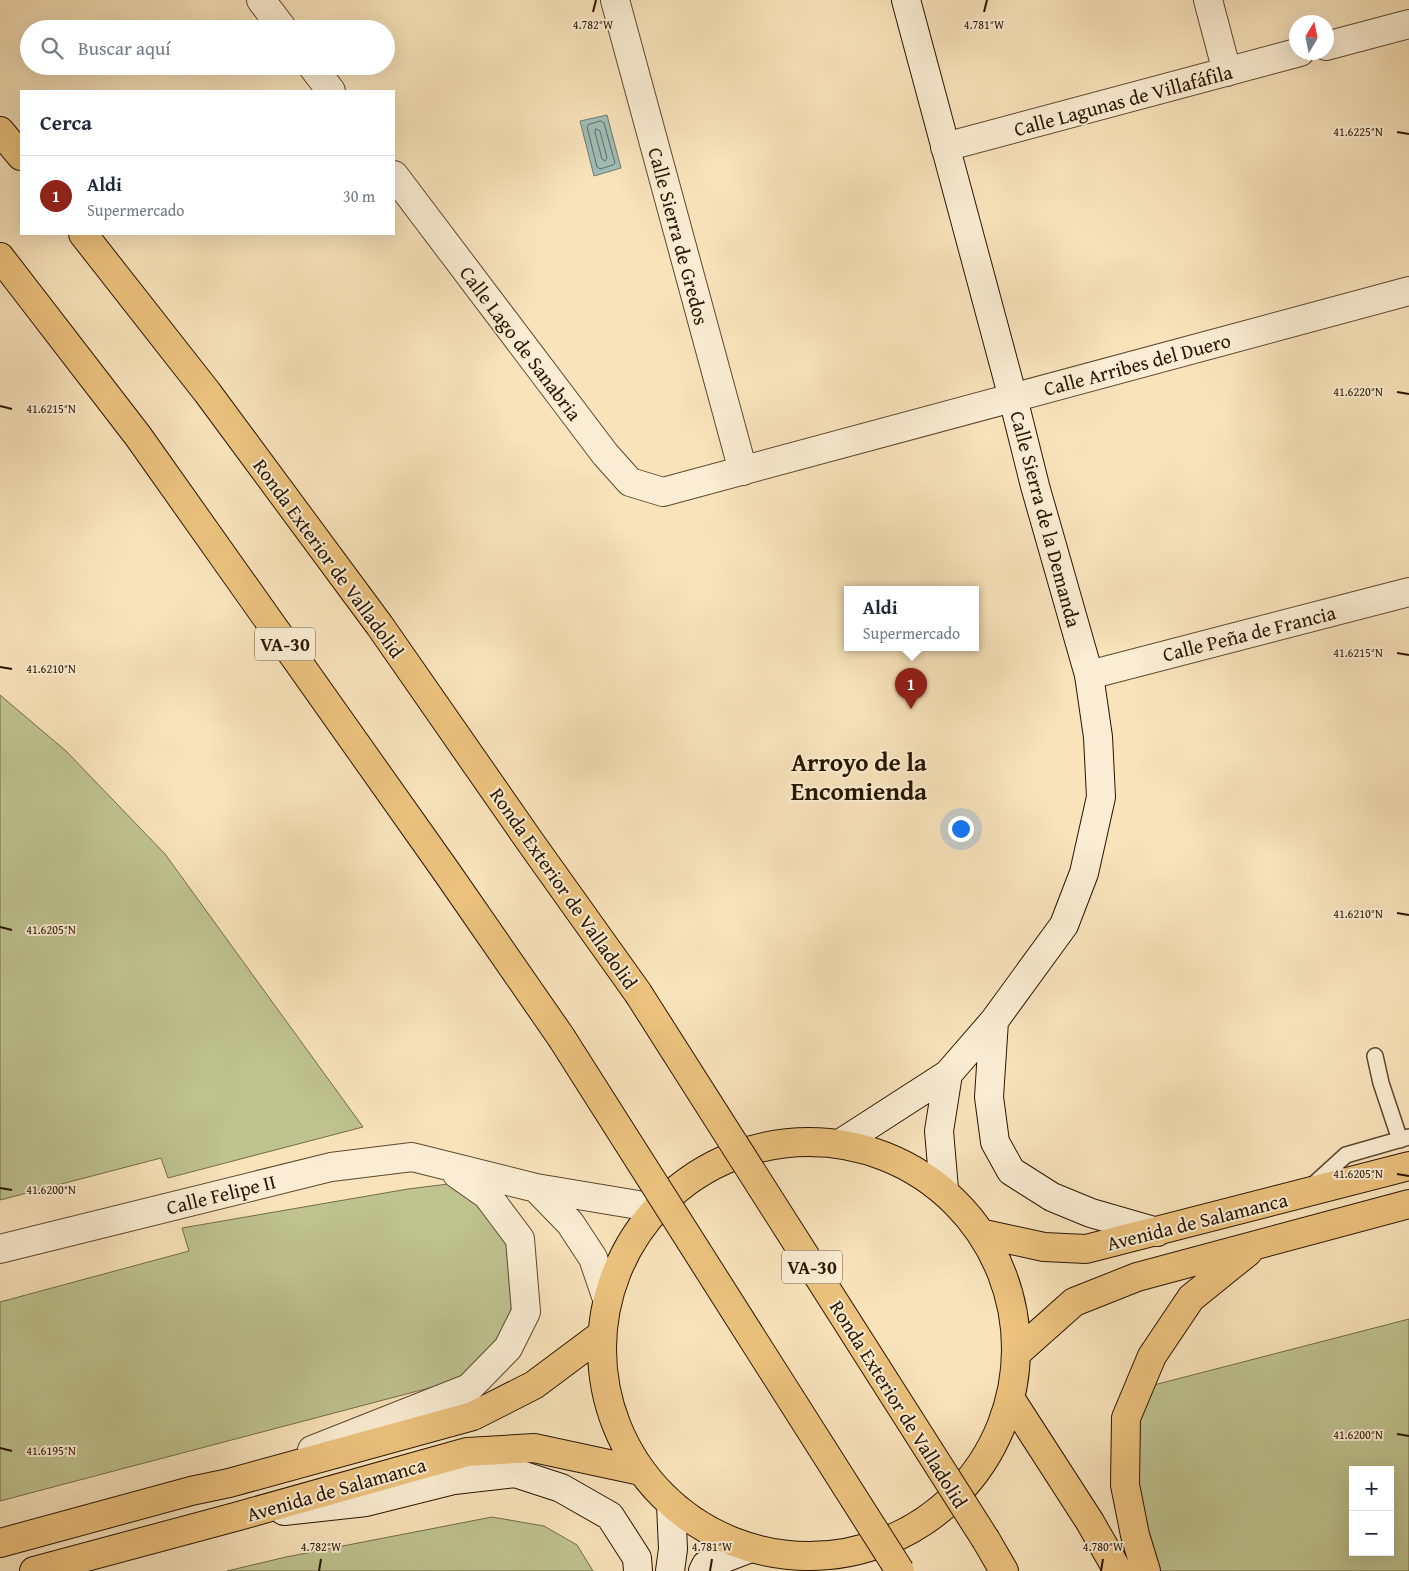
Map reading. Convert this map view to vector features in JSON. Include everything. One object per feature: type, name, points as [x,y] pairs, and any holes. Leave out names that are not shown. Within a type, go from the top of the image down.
[{"type":"highway","points":[[0,131],[20,155]]},
{"type":"highway","name":"Ronda Exterior de Valladolid","points":[[84,235],[207,392],[380,626],[525,835],[638,993],[1004,1571]]},
{"type":"highway","name":"VA-30","points":[[0,257],[138,436],[446,871],[561,1037],[900,1571]]},
{"type":"highway","points":[[773,1143],[841,1143],[895,1159],[944,1189],[984,1234],[1010,1290],[1018,1351],[1012,1401],[990,1453],[955,1498],[908,1532],[855,1552],[805,1564],[751,1548],[703,1527],[671,1504],[640,1471],[609,1406],[601,1335],[607,1299],[618,1266],[634,1235],[656,1208],[709,1166],[773,1143]]},
{"type":"highway","name":"Avenida de Salamanca","points":[[984,1234],[1044,1247],[1086,1249],[1409,1166]]},
{"type":"highway","name":"Avenida de Salamanca","points":[[1018,1351],[1074,1302],[1137,1278],[1409,1204]]},
{"type":"highway","points":[[1146,1571],[1135,1535],[1125,1485],[1126,1418],[1152,1356],[1191,1298],[1257,1245]]},
{"type":"highway","name":"Avenida de Salamanca","points":[[0,1543],[230,1483],[473,1416],[534,1385],[601,1335]]},
{"type":"highway","points":[[1012,1401],[1090,1522],[1118,1571]]},
{"type":"highway","name":"Avenida de Salamanca","points":[[34,1571],[468,1452],[534,1448],[640,1471]]},
{"type":"street","points":[[262,0],[276,20]]},
{"type":"street","name":"Calle Sierra de Gredos","points":[[615,0],[743,471]]},
{"type":"street","name":"Calle Sierra de la Demanda","points":[[841,1143],[948,1074],[994,1022],[1064,925],[1084,873],[1101,798],[1098,738],[1089,675],[1035,486],[906,0]]},
{"type":"street","points":[[1208,0],[1227,72]]},
{"type":"street","points":[[1334,44],[1409,24]]},
{"type":"street","name":"Calle Lagunas de Villafáfila","points":[[945,147],[1289,55]]},
{"type":"street","points":[[318,75],[329,90]]},
{"type":"street","name":"Calle Lago de Sanabria","points":[[395,176],[605,454],[630,482],[663,492]]},
{"type":"street","name":"Calle Arribes del Duero","points":[[663,492],[1409,291]]},
{"type":"street","name":"Calle Peña de Francia","points":[[1089,675],[1409,592]]},
{"type":"street","points":[[994,1022],[990,1097],[994,1142],[1011,1171],[1052,1197],[1091,1213],[1157,1232]]},
{"type":"street","points":[[944,1189],[939,1131],[948,1074]]},
{"type":"street","name":"Calle Felipe II","points":[[0,1249],[331,1167],[412,1157],[536,1188],[656,1208]]},
{"type":"street","name":"Calle Felipe II","points":[[444,1164],[487,1195],[520,1239],[526,1312]]},
{"type":"street","points":[[536,1188],[570,1223],[593,1258],[607,1299]]},
{"type":"street","name":"Avenida de Salamanca","points":[[230,1483],[469,1388],[508,1348],[526,1312]]},
{"type":"street","points":[[236,1517],[366,1502],[454,1480],[515,1473],[561,1488],[610,1516],[636,1558],[638,1571]]},
{"type":"street","points":[[670,1571],[673,1549],[671,1504]]},
{"type":"street","points":[[702,1571],[706,1565],[751,1548]]},
{"type":"lane","points":[[1304,1193],[1346,1155],[1404,1138],[1381,1083],[1375,1056]]},
{"type":"green space","points":[[0,695],[66,751],[165,854],[363,1127],[168,1178],[161,1158],[0,1200]]},
{"type":"green space","points":[[456,1183],[501,1226],[511,1254],[513,1289],[510,1318],[490,1354],[474,1373],[448,1383],[0,1501],[0,1302],[189,1251],[182,1228],[408,1189]]},
{"type":"green space","points":[[1409,1319],[1409,1571],[1156,1571],[1135,1487],[1136,1418],[1150,1386]]},
{"type":"green space","points":[[492,1517],[544,1526],[577,1545],[593,1571],[227,1571],[286,1557]]},
{"type":"water","points":[[607,115],[621,168],[594,176],[580,121]]},
{"type":"place","name":"Aldi","points":[[911,709]]},
{"type":"district","name":"Arroyo de la Encomienda","points":[[859,776]]}]
